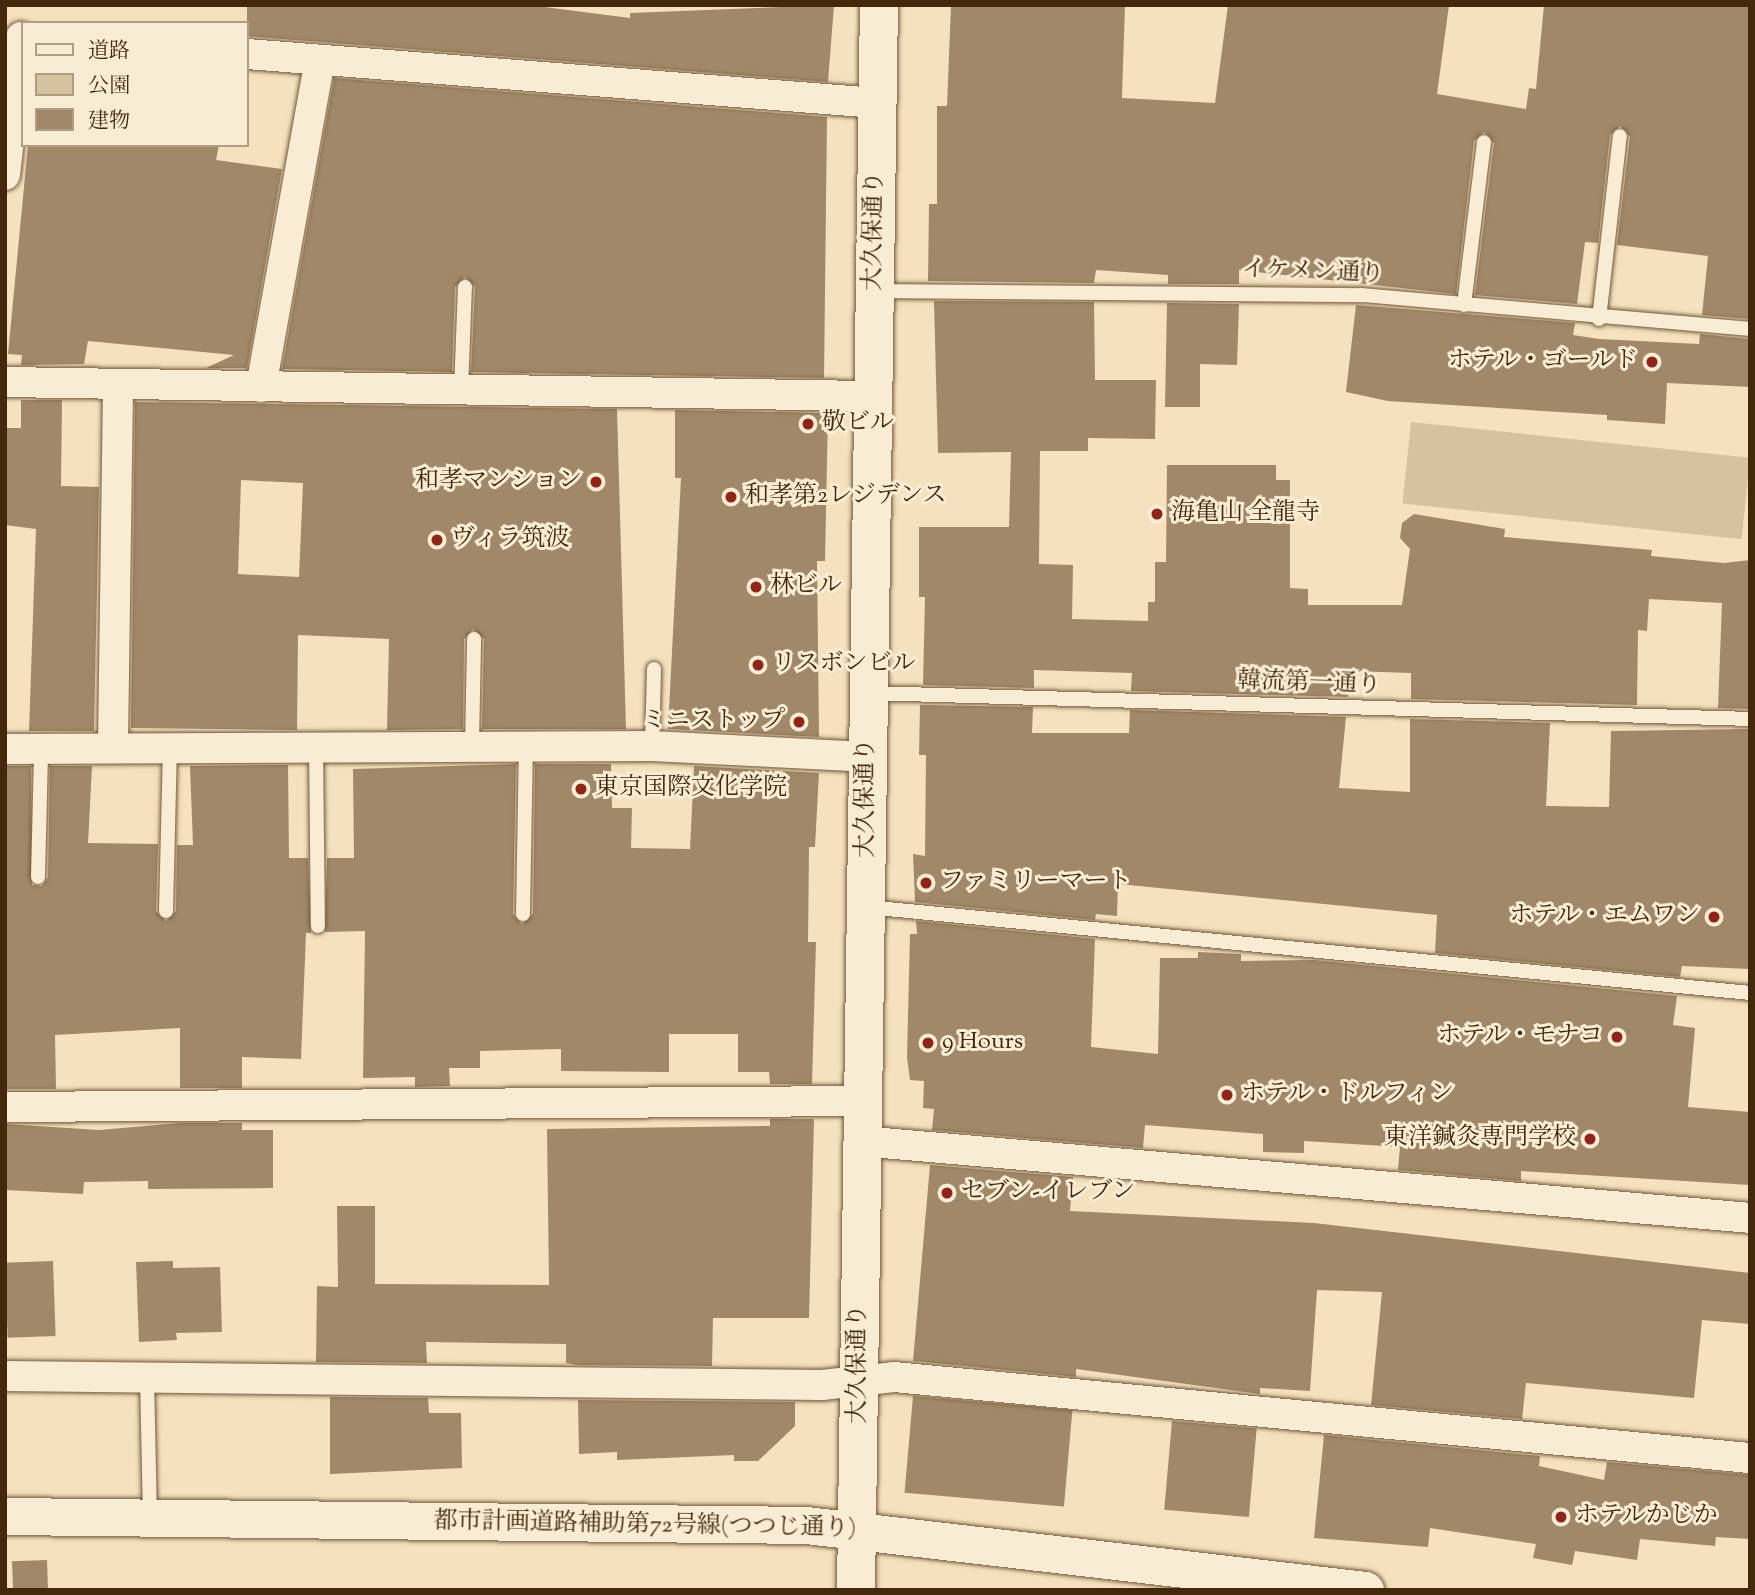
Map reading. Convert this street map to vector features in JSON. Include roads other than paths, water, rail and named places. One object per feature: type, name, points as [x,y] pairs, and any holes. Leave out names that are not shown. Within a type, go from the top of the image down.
[{"type":"main road","name":"大久保通り","points":[[856,1590],[870,396],[879,5]]},
{"type":"street","points":[[5,175],[16,37]]},
{"type":"street","points":[[248,54],[877,103]]},
{"type":"street","points":[[261,387],[320,60]]},
{"type":"street","points":[[5,382],[870,396]]},
{"type":"street","points":[[113,746],[118,384]]},
{"type":"street","points":[[5,750],[113,746],[652,747],[867,757]]},
{"type":"street","points":[[5,1107],[861,1101]]},
{"type":"street","points":[[860,1141],[1750,1218]]},
{"type":"street","points":[[5,1377],[147,1374],[859,1381],[894,1377],[1750,1458]]},
{"type":"street","name":"都市計画道路補助第72号線(つつじ通り)","points":[[5,1516],[806,1525],[1365,1590]]},
{"type":"lane","points":[[1599,319],[1620,136]]},
{"type":"lane","points":[[1464,305],[1484,142]]},
{"type":"lane","points":[[461,390],[465,287]]},
{"type":"lane","name":"イケメン通り","points":[[874,291],[1362,295],[1599,319],[1750,329]]},
{"type":"lane","points":[[471,747],[474,639]]},
{"type":"lane","points":[[652,747],[654,669]]},
{"type":"lane","name":"韓流第一通り","points":[[868,693],[1750,719]]},
{"type":"lane","points":[[166,911],[170,746]]},
{"type":"lane","points":[[316,746],[318,926]]},
{"type":"lane","points":[[523,914],[526,746]]},
{"type":"lane","points":[[38,877],[41,750]]},
{"type":"lane","points":[[866,906],[1750,993]]},
{"type":"lane","points":[[147,1374],[150,1518]]},
{"type":"place","name":"ホテル・ゴールド","points":[[1652,362]]},
{"type":"place","name":"敬ビル","points":[[808,424]]},
{"type":"place","name":"和孝マンション","points":[[596,482]]},
{"type":"place","name":"和孝第2レジデンス","points":[[731,497]]},
{"type":"place","name":"海亀山 全龍寺","points":[[1157,514]]},
{"type":"place","name":"ヴィラ筑波","points":[[437,540]]},
{"type":"place","name":"林ビル","points":[[756,587]]},
{"type":"place","name":"リスボンビル","points":[[758,665]]},
{"type":"place","name":"ミニストップ","points":[[799,722]]},
{"type":"place","name":"東京国際文化学院","points":[[581,789]]},
{"type":"place","name":"ファミリーマート","points":[[926,883]]},
{"type":"place","name":"ホテル・エムワン","points":[[1714,917]]},
{"type":"place","name":"ホテル・モナコ","points":[[1617,1037]]},
{"type":"place","name":"9 Hours","points":[[928,1043]]},
{"type":"place","name":"ホテル・ドルフィン","points":[[1227,1095]]},
{"type":"place","name":"東洋鍼灸専門学校","points":[[1590,1139]]},
{"type":"place","name":"セブン-イレブン","points":[[947,1193]]},
{"type":"place","name":"ホテルかじか","points":[[1561,1517]]}]
